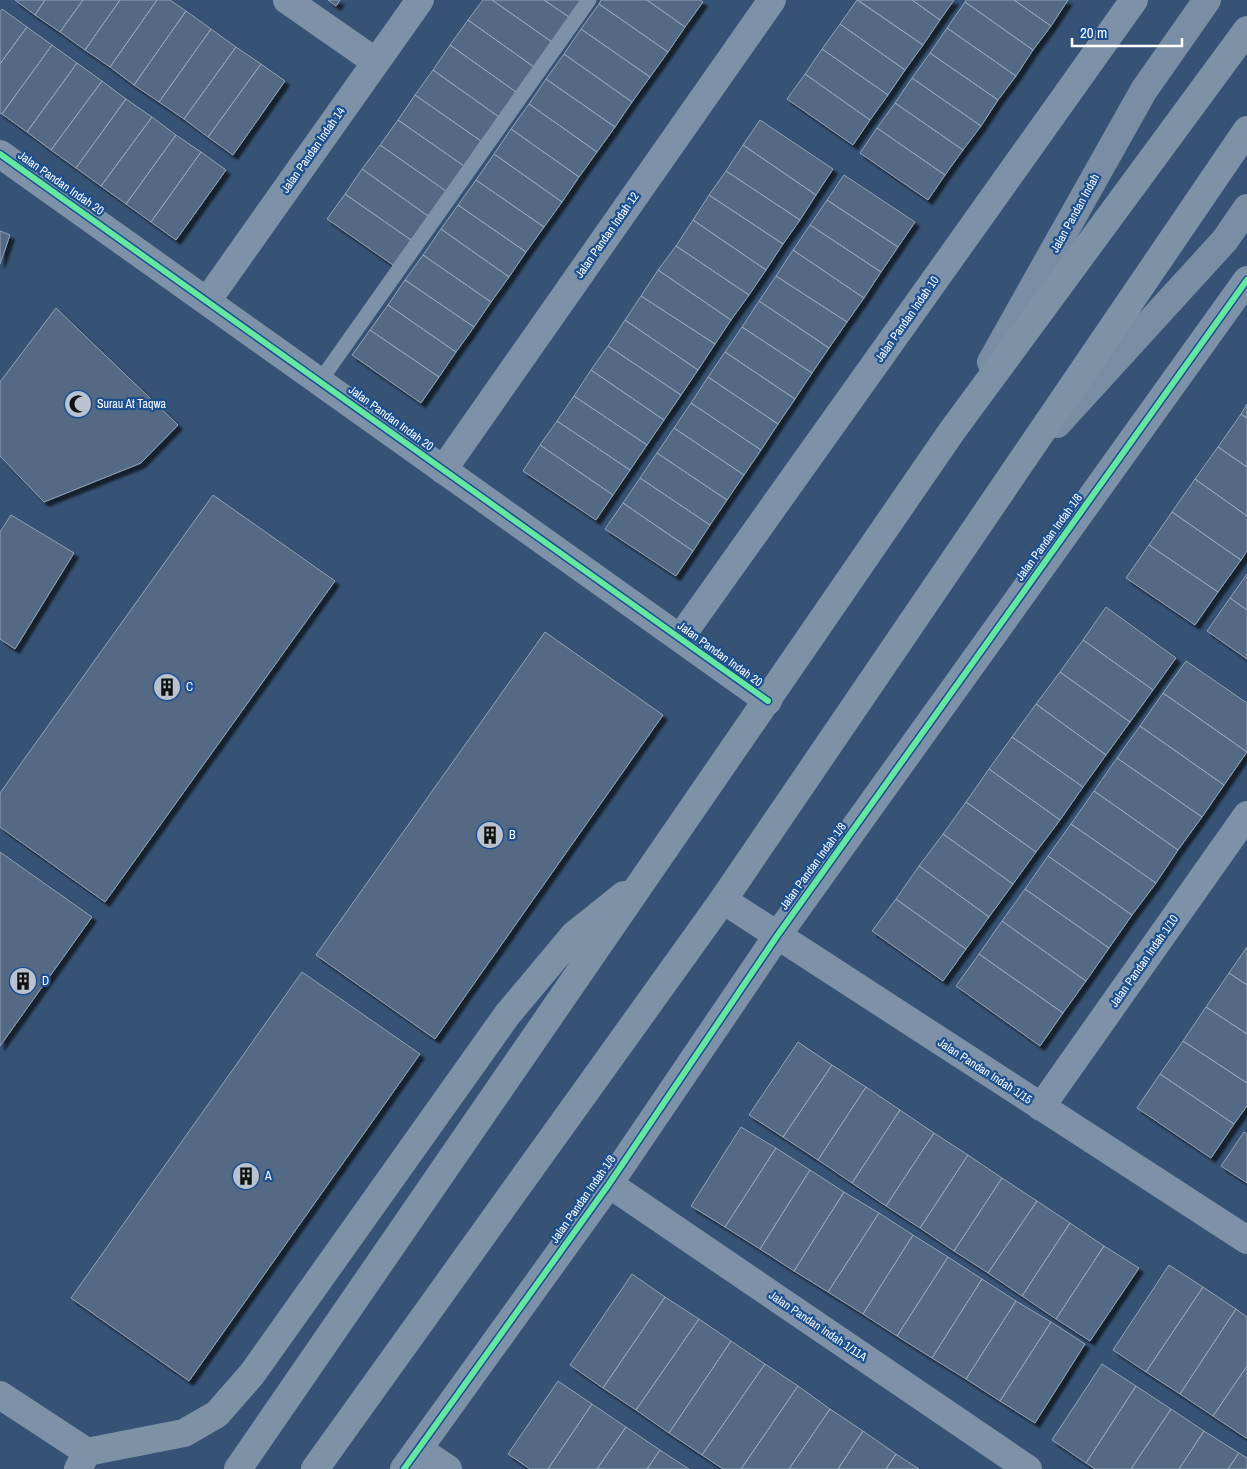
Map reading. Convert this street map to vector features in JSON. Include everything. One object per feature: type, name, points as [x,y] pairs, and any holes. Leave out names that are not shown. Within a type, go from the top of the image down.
[{"type":"highway","points":[[238,1469],[952,431],[1247,30]]},
{"type":"highway","points":[[316,1469],[723,900],[1247,130]]},
{"type":"highway","points":[[83,1461],[184,1433],[217,1414],[252,1374],[507,1015],[574,935],[647,877]]},
{"type":"main road","name":"Jalan Pandan Indah","points":[[952,431],[1144,90],[1208,0]]},
{"type":"main road","points":[[1017,469],[1225,240],[1247,208]]},
{"type":"street","points":[[287,0],[376,62]]},
{"type":"street","name":"Jalan Pandan Indah 14","points":[[207,300],[420,0]]},
{"type":"street","name":"Jalan Pandan Indah 12","points":[[443,470],[772,0]]},
{"type":"street","name":"Jalan Pandan Indah 10","points":[[680,638],[1134,0]]},
{"type":"street","name":"Jalan Pandan Indah 20","points":[[0,154],[768,701]]},
{"type":"street","name":"Jalan Pandan Indah 1/8","points":[[411,1459],[609,1184],[777,936],[1247,280]]},
{"type":"street","name":"Jalan Pandan Indah 1/10","points":[[1041,1107],[1247,815]]},
{"type":"street","name":"Jalan Pandan Indah 1/15","points":[[723,900],[1247,1240]]},
{"type":"street","name":"Jalan Pandan Indah 1/11A","points":[[609,1184],[1028,1469]]},
{"type":"street","points":[[0,1394],[83,1461]]},
{"type":"street","points":[[411,1459],[448,1469]]},
{"type":"lane","points":[[320,382],[589,0]]},
{"type":"building","points":[[15,0],[45,0],[35,15]]},
{"type":"building","points":[[45,0],[83,0],[60,32],[35,15]]},
{"type":"building","points":[[83,0],[120,0],[85,50],[60,32]]},
{"type":"building","points":[[120,0],[157,0],[110,67],[85,50]]},
{"type":"building","points":[[157,0],[170,0],[186,11],[134,85],[110,67]]},
{"type":"building","points":[[328,0],[340,0],[336,6]]},
{"type":"building","points":[[483,0],[492,0],[552,42],[534,67],[468,20]]},
{"type":"building","points":[[492,0],[544,0],[569,17],[552,42]]},
{"type":"building","points":[[544,0],[582,0],[569,17]]},
{"type":"building","points":[[601,0],[647,0],[685,27],[668,52],[599,4]]},
{"type":"building","points":[[647,0],[700,0],[703,2],[685,27]]},
{"type":"building","points":[[857,0],[923,45],[905,70],[840,24]]},
{"type":"building","points":[[858,0],[912,0],[940,20],[923,45]]},
{"type":"building","points":[[912,0],[954,0],[940,20]]},
{"type":"building","points":[[966,0],[1014,0],[1051,26],[1033,50],[965,2]]},
{"type":"building","points":[[1014,0],[1068,0],[1051,26]]},
{"type":"building","points":[[965,2],[1033,50],[1016,76],[947,28]]},
{"type":"building","points":[[599,4],[668,52],[650,77],[581,29]]},
{"type":"building","points":[[2,9],[27,27],[0,64],[0,12]]},
{"type":"building","points":[[186,11],[211,29],[159,102],[134,85]]},
{"type":"building","points":[[468,20],[534,67],[516,92],[450,45]]},
{"type":"building","points":[[840,24],[905,70],[888,95],[822,49]]},
{"type":"building","points":[[27,27],[52,45],[2,114],[0,113],[0,64]]},
{"type":"building","points":[[947,28],[1016,76],[998,100],[930,53]]},
{"type":"building","points":[[211,29],[236,47],[184,119],[159,102]]},
{"type":"building","points":[[581,29],[650,77],[632,102],[564,54]]},
{"type":"building","points":[[52,45],[77,63],[27,132],[2,114]]},
{"type":"building","points":[[450,45],[516,92],[499,117],[433,70]]},
{"type":"building","points":[[236,47],[261,64],[208,137],[184,119]]},
{"type":"building","points":[[822,49],[888,95],[870,120],[805,74]]},
{"type":"building","points":[[930,53],[998,100],[981,126],[912,78]]},
{"type":"building","points":[[564,54],[632,102],[615,127],[546,79]]},
{"type":"building","points":[[77,63],[102,81],[51,150],[27,132]]},
{"type":"building","points":[[261,64],[285,81],[233,155],[208,137]]},
{"type":"building","points":[[433,70],[499,117],[481,141],[415,95]]},
{"type":"building","points":[[805,74],[870,120],[853,145],[787,99]]},
{"type":"building","points":[[912,78],[981,126],[963,150],[895,103]]},
{"type":"building","points":[[546,79],[615,127],[597,152],[529,104]]},
{"type":"building","points":[[102,81],[126,99],[76,168],[51,150]]},
{"type":"building","points":[[415,95],[481,141],[464,166],[398,120]]},
{"type":"building","points":[[126,99],[152,117],[101,186],[76,168]]},
{"type":"building","points":[[895,103],[963,150],[945,175],[877,128]]},
{"type":"building","points":[[529,104],[597,152],[579,177],[511,129]]},
{"type":"building","points":[[152,117],[176,135],[126,204],[101,186]]},
{"type":"building","points":[[398,120],[464,166],[446,191],[380,145]]},
{"type":"building","points":[[760,120],[833,169],[816,195],[743,145]]},
{"type":"building","points":[[877,128],[945,175],[928,200],[860,153]]},
{"type":"building","points":[[511,129],[579,177],[562,202],[494,154]]},
{"type":"building","points":[[176,135],[201,152],[151,222],[126,204]]},
{"type":"building","points":[[380,145],[446,191],[428,216],[362,169]]},
{"type":"building","points":[[743,145],[816,195],[800,220],[726,171]]},
{"type":"building","points":[[201,152],[226,170],[176,240],[151,222]]},
{"type":"building","points":[[494,154],[562,202],[544,227],[476,180]]},
{"type":"building","points":[[362,169],[428,216],[411,240],[345,194]]},
{"type":"building","points":[[726,171],[800,220],[783,244],[709,195]]},
{"type":"building","points":[[844,175],[915,222],[898,247],[827,200]]},
{"type":"building","points":[[476,180],[544,227],[526,252],[458,205]]},
{"type":"building","points":[[345,194],[411,240],[393,265],[327,219]]},
{"type":"building","points":[[709,195],[783,244],[766,270],[693,220]]},
{"type":"building","points":[[827,200],[898,247],[881,272],[810,225]]},
{"type":"building","points":[[458,205],[526,252],[509,277],[441,229]]},
{"type":"building","points":[[693,220],[766,270],[749,295],[676,246]]},
{"type":"building","points":[[810,225],[881,272],[864,298],[793,250]]},
{"type":"building","points":[[441,229],[509,277],[491,302],[423,255]]},
{"type":"building","points":[[0,231],[10,235],[0,264]]},
{"type":"building","points":[[676,246],[749,295],[731,320],[658,270]]},
{"type":"building","points":[[793,250],[864,298],[847,322],[776,276]]},
{"type":"building","points":[[423,255],[491,302],[474,327],[405,280]]},
{"type":"building","points":[[658,270],[731,320],[715,344],[641,296]]},
{"type":"building","points":[[776,276],[847,322],[829,348],[759,301]]},
{"type":"building","points":[[405,280],[474,327],[456,352],[388,305]]},
{"type":"building","points":[[641,296],[715,344],[698,370],[625,320]]},
{"type":"building","points":[[759,301],[829,348],[812,373],[742,327]]},
{"type":"building","points":[[388,305],[456,352],[439,377],[370,330]]},
{"type":"building","name":"Surau At Taqwa","points":[[56,308],[178,425],[141,463],[44,502],[0,456],[0,382]]},
{"type":"building","points":[[625,320],[698,370],[681,395],[608,346]]},
{"type":"building","points":[[742,327],[812,373],[795,399],[725,352]]},
{"type":"building","points":[[370,330],[439,377],[421,403],[352,355]]},
{"type":"building","points":[[608,346],[681,395],[664,420],[591,370]]},
{"type":"building","points":[[725,352],[795,399],[778,424],[708,377]]},
{"type":"building","points":[[591,370],[664,420],[647,445],[574,396]]},
{"type":"building","points":[[708,377],[778,424],[761,450],[691,403]]},
{"type":"building","points":[[574,396],[647,445],[630,470],[557,421]]},
{"type":"building","points":[[691,403],[761,450],[744,475],[674,428]]},
{"type":"building","points":[[1247,404],[1247,418],[1241,414]]},
{"type":"building","points":[[1241,414],[1247,418],[1247,467],[1218,447]]},
{"type":"building","points":[[557,421],[630,470],[613,495],[540,445]]},
{"type":"building","points":[[674,428],[744,475],[727,500],[657,453]]},
{"type":"building","points":[[540,445],[613,495],[596,520],[523,471]]},
{"type":"building","points":[[1218,447],[1247,467],[1247,516],[1195,479]]},
{"type":"building","points":[[657,453],[727,500],[710,525],[640,478]]},
{"type":"building","points":[[640,478],[710,525],[693,551],[623,503]]},
{"type":"building","points":[[1195,479],[1247,516],[1247,551],[1241,560],[1172,512]]},
{"type":"building","name":"C","points":[[213,495],[335,581],[105,902],[0,827],[0,793]]},
{"type":"building","points":[[623,503],[693,551],[676,576],[605,529]]},
{"type":"building","points":[[1172,512],[1241,560],[1218,592],[1149,545]]},
{"type":"building","points":[[11,515],[74,553],[15,649],[0,639],[0,532]]},
{"type":"building","points":[[1149,545],[1218,592],[1195,625],[1126,578]]},
{"type":"building","points":[[1247,574],[1247,610],[1230,598]]},
{"type":"building","points":[[1230,598],[1247,610],[1247,659],[1207,631]]},
{"type":"building","points":[[1106,607],[1176,658],[1153,690],[1083,640]]},
{"type":"building","name":"B","points":[[545,632],[663,715],[435,1039],[316,955]]},
{"type":"building","points":[[1083,640],[1153,690],[1130,722],[1060,672]]},
{"type":"building","points":[[1186,661],[1247,703],[1247,752],[1163,693]]},
{"type":"building","points":[[1060,672],[1130,722],[1106,755],[1036,704]]},
{"type":"building","points":[[1163,693],[1247,752],[1224,785],[1140,726]]},
{"type":"building","points":[[1036,704],[1106,755],[1083,787],[1012,737]]},
{"type":"building","points":[[1140,726],[1224,785],[1202,817],[1117,758]]},
{"type":"building","points":[[1012,737],[1083,787],[1060,820],[989,769]]},
{"type":"building","points":[[1117,758],[1202,817],[1178,850],[1094,791]]},
{"type":"building","points":[[989,769],[1060,820],[1036,852],[966,802]]},
{"type":"building","points":[[1094,791],[1178,850],[1156,883],[1071,824]]},
{"type":"building","points":[[966,802],[1036,852],[1013,884],[943,834]]},
{"type":"building","points":[[1071,824],[1156,883],[1132,915],[1048,856]]},
{"type":"building","points":[[943,834],[1013,884],[989,917],[919,866]]},
{"type":"building","name":"D","points":[[0,852],[92,917],[0,1046]]},
{"type":"building","points":[[1048,856],[1132,915],[1109,948],[1025,889]]},
{"type":"building","points":[[919,866],[989,917],[966,949],[896,899]]},
{"type":"building","points":[[1025,889],[1109,948],[1086,981],[1002,921]]},
{"type":"building","points":[[896,899],[966,949],[943,981],[872,931]]},
{"type":"building","points":[[1002,921],[1086,981],[1063,1013],[979,954]]},
{"type":"building","points":[[1247,947],[1247,985],[1229,973]]},
{"type":"building","points":[[979,954],[1063,1013],[1040,1046],[956,986]]},
{"type":"building","name":"A","points":[[302,972],[420,1054],[189,1381],[71,1298]]},
{"type":"building","points":[[1229,973],[1247,985],[1247,1034],[1206,1007]]},
{"type":"building","points":[[1206,1007],[1247,1034],[1247,1083],[1183,1041]]},
{"type":"building","points":[[1183,1041],[1247,1083],[1247,1106],[1234,1124],[1160,1074]]},
{"type":"building","points":[[798,1042],[832,1065],[783,1137],[749,1115]]},
{"type":"building","points":[[832,1065],[866,1087],[818,1160],[783,1137]]},
{"type":"building","points":[[1160,1074],[1234,1124],[1211,1158],[1137,1108]]},
{"type":"building","points":[[866,1087],[900,1110],[852,1183],[818,1160]]},
{"type":"building","points":[[900,1110],[934,1133],[886,1206],[852,1183]]},
{"type":"building","points":[[741,1127],[776,1148],[725,1227],[691,1206]]},
{"type":"building","points":[[1244,1132],[1247,1134],[1247,1183],[1221,1166]]},
{"type":"building","points":[[934,1133],[968,1155],[920,1228],[886,1206]]},
{"type":"building","points":[[776,1148],[810,1170],[760,1249],[725,1227]]},
{"type":"building","points":[[968,1155],[1002,1178],[954,1251],[920,1228]]},
{"type":"building","points":[[810,1170],[844,1192],[794,1271],[760,1249]]},
{"type":"building","points":[[1002,1178],[1037,1201],[988,1273],[954,1251]]},
{"type":"building","points":[[844,1192],[879,1213],[828,1292],[794,1271]]},
{"type":"building","points":[[1037,1201],[1070,1223],[1022,1296],[988,1273]]},
{"type":"building","points":[[879,1213],[913,1235],[863,1314],[828,1292]]},
{"type":"building","points":[[1070,1223],[1104,1246],[1056,1319],[1022,1296]]},
{"type":"building","points":[[913,1235],[948,1257],[897,1336],[863,1314]]},
{"type":"building","points":[[1104,1246],[1139,1268],[1090,1341],[1056,1319]]},
{"type":"building","points":[[948,1257],[982,1279],[932,1358],[897,1336]]},
{"type":"building","points":[[1169,1265],[1203,1287],[1146,1372],[1113,1350]]},
{"type":"building","points":[[632,1274],[665,1297],[603,1388],[570,1365]]},
{"type":"building","points":[[982,1279],[1016,1301],[966,1379],[932,1358]]},
{"type":"building","points":[[1203,1287],[1236,1309],[1180,1394],[1146,1372]]},
{"type":"building","points":[[665,1297],[699,1319],[636,1410],[603,1388]]},
{"type":"building","points":[[1016,1301],[1051,1322],[1000,1401],[966,1379]]},
{"type":"building","points":[[1236,1309],[1247,1317],[1247,1366],[1213,1416],[1180,1394]]},
{"type":"building","points":[[699,1319],[731,1341],[669,1433],[636,1410]]},
{"type":"building","points":[[1051,1322],[1085,1344],[1035,1423],[1000,1401]]},
{"type":"building","points":[[731,1341],[765,1364],[702,1455],[669,1433]]},
{"type":"building","points":[[765,1364],[798,1386],[741,1469],[723,1469],[702,1455]]},
{"type":"building","points":[[1102,1364],[1136,1386],[1086,1463],[1052,1440]]},
{"type":"building","points":[[1247,1366],[1247,1438],[1246,1438],[1213,1416]]},
{"type":"building","points":[[558,1381],[592,1404],[548,1469],[530,1469],[508,1454]]},
{"type":"building","points":[[798,1386],[830,1409],[789,1469],[741,1469]]},
{"type":"building","points":[[1136,1386],[1171,1409],[1131,1469],[1095,1469],[1086,1463]]},
{"type":"building","points":[[592,1404],[626,1427],[597,1469],[548,1469]]},
{"type":"building","points":[[830,1409],[863,1431],[838,1469],[789,1469]]},
{"type":"building","points":[[1171,1409],[1204,1431],[1179,1469],[1131,1469]]},
{"type":"building","points":[[626,1427],[660,1450],[647,1469],[597,1469]]},
{"type":"building","points":[[863,1431],[896,1454],[886,1469],[838,1469]]},
{"type":"building","points":[[1204,1431],[1239,1453],[1228,1469],[1179,1469]]},
{"type":"building","points":[[660,1450],[689,1469],[647,1469]]},
{"type":"building","points":[[1239,1453],[1247,1458],[1247,1469],[1228,1469]]},
{"type":"building","points":[[896,1454],[919,1469],[886,1469]]},
{"type":"cycle path","points":[[0,154],[768,701]]},
{"type":"cycle path","points":[[404,1469],[609,1184],[777,936],[1247,280]]},
{"type":"place","name":"Surau At Taqwa","points":[[78,404]]},
{"type":"place","name":"C","points":[[167,687]]},
{"type":"place","name":"B","points":[[490,835]]},
{"type":"place","name":"D","points":[[23,981]]},
{"type":"place","name":"A","points":[[246,1176]]}]
